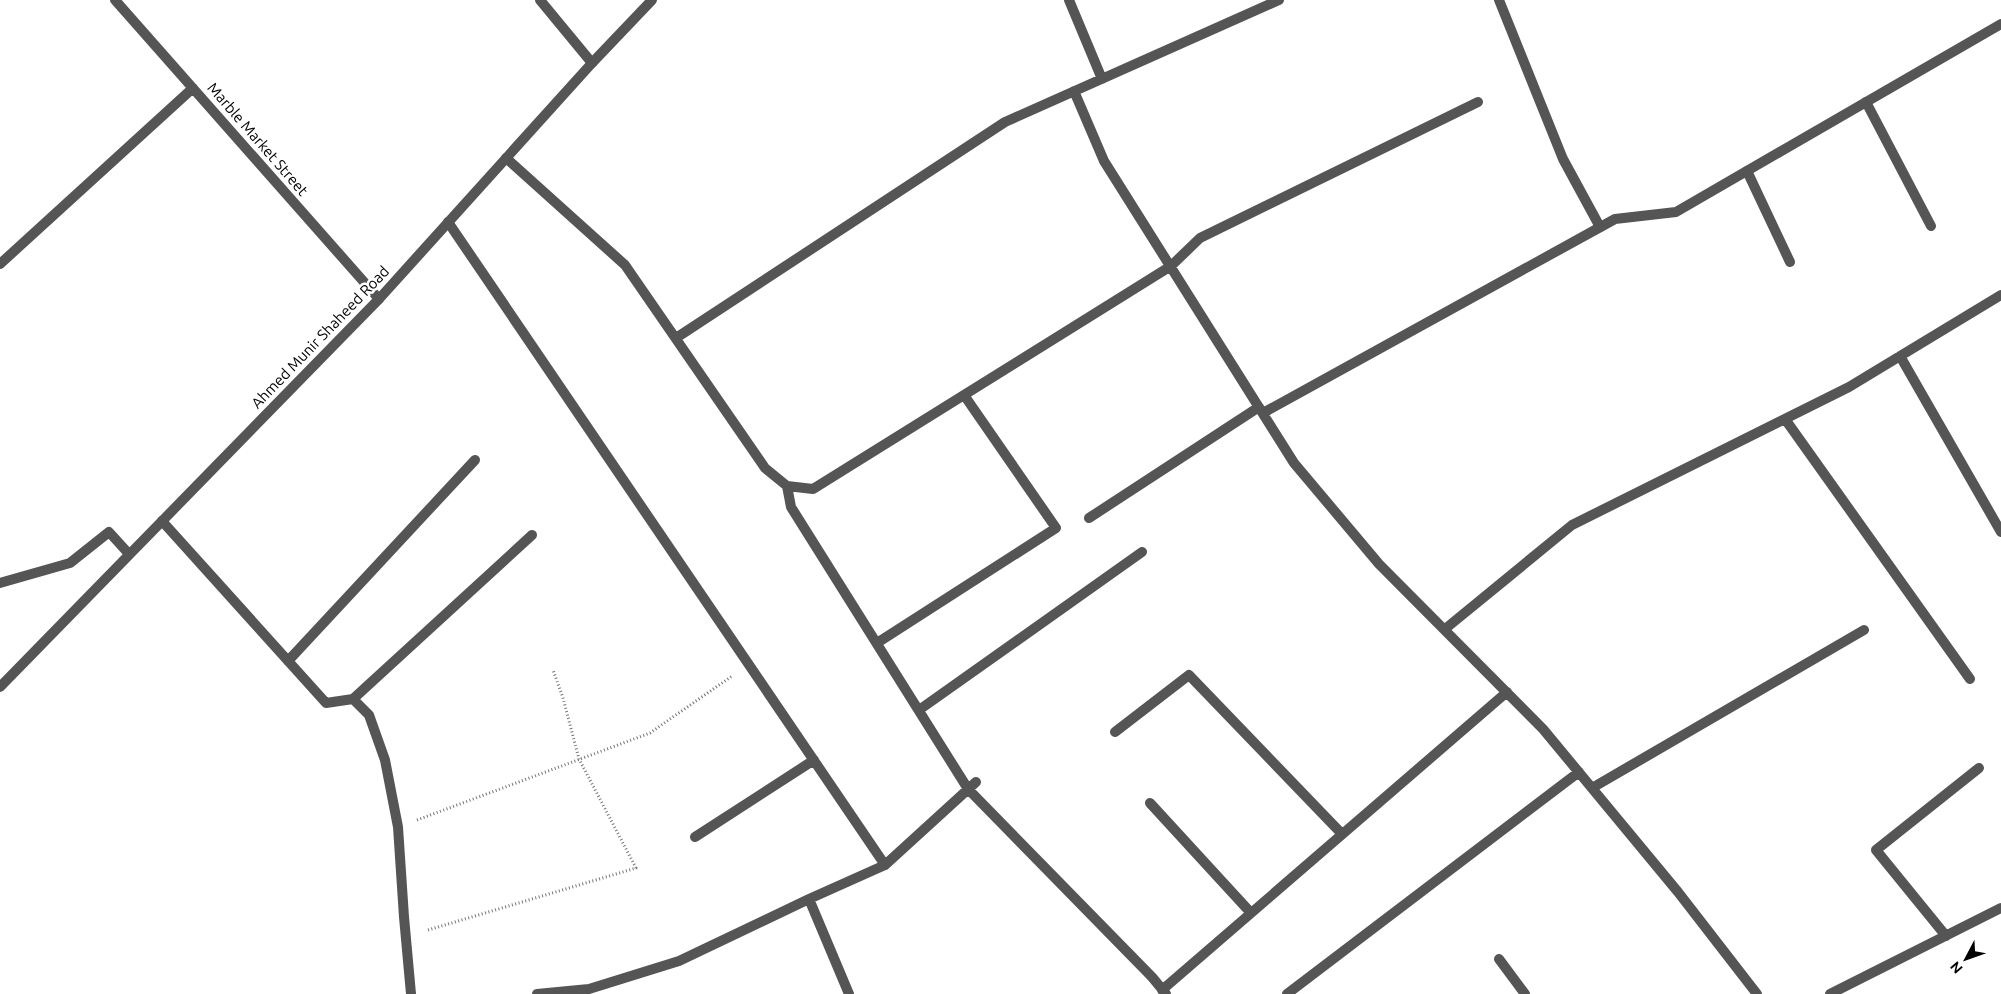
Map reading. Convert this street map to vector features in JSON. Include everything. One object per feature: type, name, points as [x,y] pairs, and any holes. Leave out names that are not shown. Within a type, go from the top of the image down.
[{"type":"street","name":"Marble Market Street","points":[[115,0],[379,299]]},
{"type":"street","points":[[540,0],[592,63]]},
{"type":"street","name":"Ahmed Munir Shaheed Road","points":[[0,686],[379,299],[592,63],[652,0]]},
{"type":"street","points":[[1069,0],[1102,79]]},
{"type":"street","points":[[676,338],[1005,122],[1279,0]]},
{"type":"street","points":[[1499,0],[1563,159],[1600,227]]},
{"type":"street","points":[[1089,518],[1261,410],[1615,219],[1676,212],[2001,24]]},
{"type":"street","points":[[0,264],[193,88]]},
{"type":"street","points":[[1074,91],[1104,161],[1294,462],[1379,564],[1543,729],[1678,892],[1757,994]]},
{"type":"street","points":[[506,158],[625,265],[765,468],[787,486],[813,489],[1171,266],[1200,238],[1478,102]]},
{"type":"street","points":[[1866,102],[1932,226]]},
{"type":"street","points":[[1747,171],[1790,262]]},
{"type":"street","points":[[448,222],[885,865]]},
{"type":"street","points":[[1445,630],[1572,525],[1849,387],[2001,295]]},
{"type":"street","points":[[1900,356],[2001,532]]},
{"type":"street","points":[[877,643],[1056,528],[964,395]]},
{"type":"street","points":[[1785,419],[1970,679]]},
{"type":"street","points":[[288,661],[475,460]]},
{"type":"street","points":[[787,486],[791,507],[919,710],[972,785],[1164,992],[1251,913],[1507,692]]},
{"type":"street","points":[[162,521],[326,703],[353,700],[532,535]]},
{"type":"street","points":[[0,583],[70,563],[109,532],[129,554]]},
{"type":"street","points":[[919,710],[1142,552]]},
{"type":"street","points":[[1592,788],[1864,630]]},
{"type":"street","points":[[1115,732],[1189,674],[1342,834]]},
{"type":"street","points":[[353,700],[368,715],[385,760],[398,828],[412,994]]},
{"type":"street","points":[[695,837],[814,760]]},
{"type":"street","points":[[1946,936],[1876,850],[1979,768]]},
{"type":"street","points":[[1287,994],[1579,772]]},
{"type":"street","points":[[537,994],[589,989],[679,961],[885,865],[972,785]]},
{"type":"street","points":[[1150,803],[1251,913]]},
{"type":"street","points":[[809,899],[849,994]]},
{"type":"street","points":[[1830,994],[2001,908]]},
{"type":"street","points":[[1499,959],[1524,994]]},
{"type":"path","points":[[398,828],[650,732],[748,664]]},
{"type":"path","points":[[406,937],[636,868],[579,759],[563,698],[553,670]]}]
